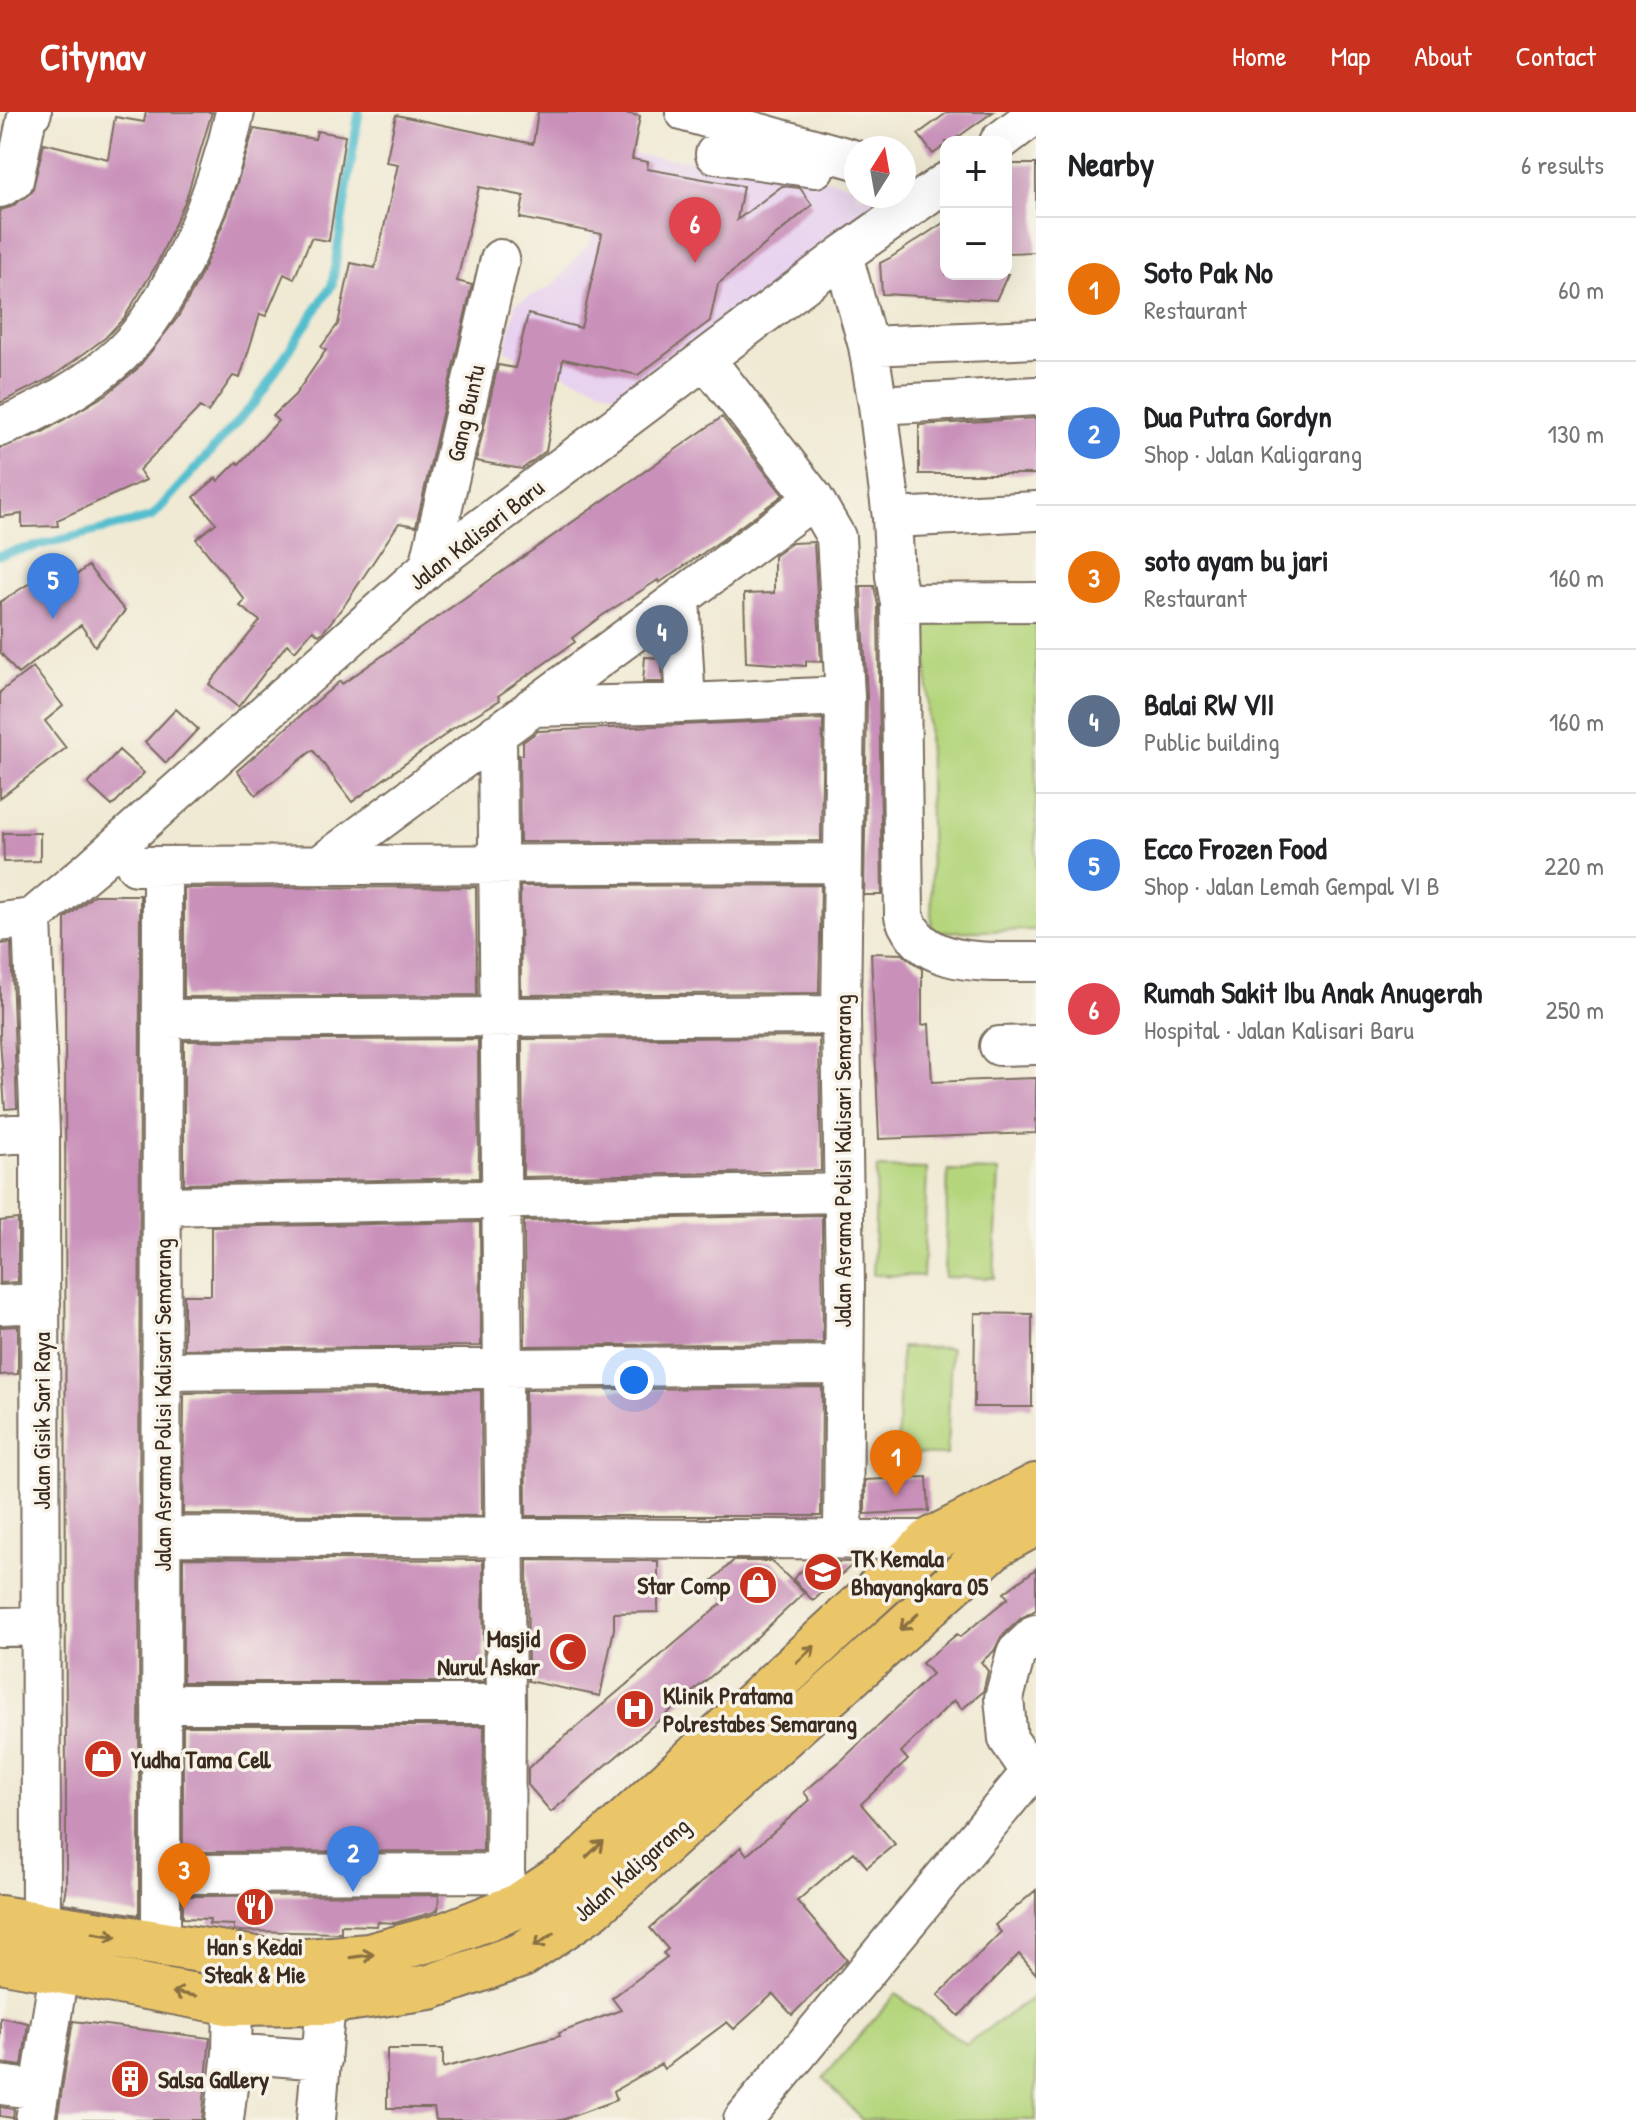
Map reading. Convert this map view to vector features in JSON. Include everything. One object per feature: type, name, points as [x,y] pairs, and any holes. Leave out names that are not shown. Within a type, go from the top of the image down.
[{"type":"highway","name":"Jalan Kaligarang","points":[[21,1921],[282,1963],[369,1956],[439,1937],[512,1889],[575,1868],[931,1540],[1036,1486]]},
{"type":"highway","name":"Jalan Kaligarang","points":[[33,1967],[233,2003],[326,2002],[430,1987],[522,1955],[593,1907],[996,1545],[1036,1523]]},
{"type":"highway","points":[[709,1743],[737,1775]]},
{"type":"street","points":[[0,188],[14,180],[27,116],[32,112]]},
{"type":"street","points":[[0,427],[15,422],[92,376],[122,353],[138,335],[174,277],[199,227],[216,182],[235,112]]},
{"type":"street","points":[[685,112],[844,157]]},
{"type":"street","points":[[1007,136],[1036,114]]},
{"type":"street","points":[[715,154],[844,172]]},
{"type":"street","name":"Jalan Kalisari Baru","points":[[16,920],[94,866],[429,567],[843,255],[924,185]]},
{"type":"street","points":[[843,255],[868,346],[878,405],[900,603],[904,916],[910,932],[944,957],[1036,962]]},
{"type":"street","name":"Gang Buntu","points":[[429,567],[500,259]]},
{"type":"street","points":[[868,346],[1036,339]]},
{"type":"street","name":"Jalan Asrama Polisi Kalisari Semarang","points":[[706,360],[814,499],[836,537],[845,696],[841,1015],[845,1285],[843,1539]]},
{"type":"street","points":[[878,405],[1036,396]]},
{"type":"street","points":[[320,865],[814,499]]},
{"type":"street","points":[[892,518],[1036,511]]},
{"type":"street","points":[[680,598],[686,703]]},
{"type":"street","points":[[900,603],[1036,602]]},
{"type":"street","points":[[532,707],[845,696]]},
{"type":"street","points":[[161,1874],[512,1889],[506,1704],[497,733]]},
{"type":"street","points":[[94,866],[843,863]]},
{"type":"street","name":"Jalan Asrama Polisi Kalisari Semarang","points":[[161,1944],[162,866]]},
{"type":"street","name":"Jalan Gisik Sari Raya","points":[[16,920],[40,1132],[41,1303],[41,1626],[21,1921]]},
{"type":"street","points":[[162,1019],[841,1015]]},
{"type":"street","points":[[999,1046],[1036,1045]]},
{"type":"street","points":[[0,1135],[40,1132]]},
{"type":"street","points":[[162,1206],[842,1193]]},
{"type":"street","points":[[0,1305],[41,1303]]},
{"type":"street","points":[[161,1371],[842,1365]]},
{"type":"street","points":[[162,1536],[931,1540]]},
{"type":"street","points":[[0,1627],[41,1626]]},
{"type":"street","points":[[743,2120],[1034,1774],[1008,1739],[1004,1698],[1016,1653],[1036,1634]]},
{"type":"street","points":[[161,1704],[506,1704]]},
{"type":"street","points":[[0,2085],[38,2105],[33,1967],[21,1921]]},
{"type":"street","points":[[316,2120],[326,2002]]},
{"type":"street","points":[[224,2120],[232,2053],[233,2003]]},
{"type":"street","points":[[232,2053],[322,2060]]},
{"type":"shaded area","points":[[618,153],[792,171],[844,183],[844,208],[879,208],[881,214],[646,406],[505,351],[516,303],[553,285],[590,242]]},
{"type":"green space","points":[[1036,613],[1036,930],[932,932],[926,615]]},
{"type":"green space","points":[[877,1168],[927,1169],[923,1276],[873,1275]]},
{"type":"green space","points":[[948,1170],[999,1171],[994,1278],[944,1277]]},
{"type":"green space","points":[[901,1347],[951,1348],[947,1455],[897,1454]]},
{"type":"green space","points":[[896,1994],[966,2044],[1036,1995],[1036,2120],[862,2120],[823,2078]]},
{"type":"building","points":[[146,112],[212,112],[186,199],[157,264],[124,318],[105,338],[52,377],[0,403],[0,210],[11,207],[32,192],[44,143],[108,159],[115,117],[144,122]]},
{"type":"building","points":[[538,112],[618,112],[640,116],[632,159],[648,162],[647,169],[743,186],[737,220],[782,186],[800,188],[812,205],[718,284],[710,321],[638,375],[563,359],[546,451],[522,469],[476,461],[498,365],[515,368],[528,314],[581,328],[602,234],[520,218],[524,196],[479,187],[457,281],[472,285],[416,526],[399,523],[323,632],[319,635],[313,630],[295,651],[287,644],[238,707],[209,684],[260,621],[240,606],[245,600],[196,539],[216,523],[194,497],[216,478],[218,481],[237,462],[239,464],[278,421],[273,416],[295,395],[326,350],[321,347],[338,324],[351,263],[375,268],[398,164],[386,162],[396,115],[533,144]]},
{"type":"building","points":[[948,112],[993,112],[959,136],[940,136],[940,149],[933,154],[918,134]]},
{"type":"building","points":[[254,129],[315,139],[317,131],[345,136],[329,241],[311,238],[294,279],[284,274],[266,316],[260,314],[240,378],[233,376],[208,412],[200,407],[139,470],[146,480],[57,520],[58,526],[22,527],[22,514],[0,517],[0,448],[41,433],[107,394],[137,369],[178,317],[197,283],[227,215]]},
{"type":"building","points":[[1012,164],[1036,164],[1036,252],[1012,253]]},
{"type":"building","points":[[940,225],[940,280],[1005,280],[996,300],[882,294],[880,263]]},
{"type":"building","points":[[722,417],[783,495],[722,540],[659,583],[658,580],[603,615],[572,638],[575,642],[498,696],[500,700],[447,732],[352,802],[313,750],[256,795],[237,771],[340,681],[342,684]]},
{"type":"building","points":[[1036,418],[1036,474],[919,474],[919,425]]},
{"type":"building","points":[[814,542],[821,662],[806,661],[806,666],[746,662],[744,594],[774,593],[774,556],[792,543]]},
{"type":"building","points":[[88,566],[125,611],[95,646],[81,625],[18,674],[0,652],[0,602],[44,574],[56,591]]},
{"type":"building","points":[[861,586],[874,586],[878,605],[882,895],[864,895],[867,696]]},
{"type":"building","points":[[645,657],[661,658],[663,682],[643,682]]},
{"type":"building","points":[[33,667],[63,706],[45,721],[66,748],[0,798],[0,692]]},
{"type":"building","points":[[176,709],[198,729],[166,763],[145,742]]},
{"type":"building","points":[[823,719],[821,841],[520,842],[519,755],[523,755],[523,742],[538,731]]},
{"type":"building","points":[[119,750],[144,773],[112,806],[88,784]]},
{"type":"building","points":[[3,833],[40,833],[40,861],[4,862]]},
{"type":"building","points":[[821,885],[819,993],[521,995],[520,886]]},
{"type":"building","points":[[476,887],[477,995],[184,997],[184,888]]},
{"type":"building","points":[[94,895],[140,895],[139,1915],[63,1903],[66,1886],[65,919]]},
{"type":"building","points":[[11,943],[17,1108],[5,1109],[0,1039],[0,944]]},
{"type":"building","points":[[871,953],[902,954],[922,969],[922,1025],[929,1024],[932,1082],[1036,1078],[1036,1133],[879,1139]]},
{"type":"building","points":[[819,1037],[821,1171],[523,1177],[522,1039]]},
{"type":"building","points":[[478,1039],[479,1178],[184,1184],[184,1041]]},
{"type":"building","points":[[822,1215],[823,1343],[525,1346],[524,1221]]},
{"type":"building","points":[[18,1219],[18,1282],[0,1283],[0,1221]]},
{"type":"building","points":[[480,1222],[481,1346],[184,1349],[184,1295],[211,1295],[211,1227]]},
{"type":"building","points":[[975,1313],[1032,1314],[1032,1407],[974,1407]]},
{"type":"building","points":[[18,1326],[18,1374],[0,1375],[0,1327]]},
{"type":"building","points":[[822,1387],[821,1516],[526,1516],[525,1390]]},
{"type":"building","points":[[481,1390],[482,1516],[183,1514],[184,1393]]},
{"type":"building","points":[[927,1477],[929,1511],[865,1514],[865,1480]]},
{"type":"building","points":[[183,1558],[483,1560],[484,1682],[183,1682]]},
{"type":"building","points":[[527,1560],[658,1561],[658,1612],[614,1613],[614,1629],[600,1696],[528,1681]]},
{"type":"building","name":"Klinik Pratama Polrestabes Semarang","points":[[733,1561],[772,1561],[804,1593],[756,1638],[551,1812],[528,1785],[528,1768],[726,1600],[710,1583]]},
{"type":"building","name":"TK Kemala Bhayangkara 05","points":[[812,1561],[853,1564],[813,1601],[793,1579]]},
{"type":"building","points":[[1036,1569],[1036,1610],[1021,1618],[981,1662],[988,1671],[983,1692],[962,1709],[954,1700],[901,1752],[908,1760],[861,1804],[895,1844],[867,1867],[854,1852],[797,1901],[847,1960],[792,2015],[773,1994],[734,2029],[727,2022],[664,2069],[661,2064],[614,2091],[617,2100],[562,2120],[436,2120],[434,2108],[387,2108],[387,2049],[443,2049],[443,2068],[560,2036],[559,2033],[621,2010],[612,1998],[667,1957],[663,1953],[668,1949],[650,1928],[741,1847],[747,1855],[810,1800],[804,1792],[932,1674],[922,1663],[1008,1598],[1004,1593]]},
{"type":"building","points":[[183,1726],[484,1726],[483,1851],[183,1852]]},
{"type":"building","points":[[1036,1890],[1036,1974],[1019,1954],[959,2016],[938,1995],[1001,1932],[995,1925]]},
{"type":"building","points":[[439,1895],[438,1910],[431,1913],[395,1923],[378,1922],[377,1926],[341,1925],[341,1933],[241,1931],[234,1930],[234,1925],[209,1924],[210,1919],[183,1918],[183,1896]]},
{"type":"building","points":[[0,2017],[28,2023],[22,2066],[0,2063]]},
{"type":"building","name":"Salsa Gallery","points":[[73,2021],[210,2038],[202,2120],[57,2120]]},
{"type":"building","points":[[0,2107],[14,2109],[13,2118],[0,2116]]},
{"type":"waterway","points":[[0,555],[152,517],[256,401],[332,285],[359,112]]},
{"type":"place","name":"Rumah Sakit Ibu Anak Anugerah","points":[[695,263]]},
{"type":"place","name":"Ecco Frozen Food","points":[[53,619]]},
{"type":"place","name":"Balai RW VII","points":[[662,671]]},
{"type":"place","name":"Soto Pak No","points":[[896,1496]]},
{"type":"place","name":"TK Kemala Bhayangkara 05","points":[[823,1572]]},
{"type":"place","name":"Star Comp","points":[[758,1585]]},
{"type":"place","name":"Masjid Nurul Askar","points":[[568,1652]]},
{"type":"place","name":"Klinik Pratama Polrestabes Semarang","points":[[635,1709]]},
{"type":"place","name":"Yudha Tama Cell","points":[[103,1759]]},
{"type":"place","name":"Dua Putra Gordyn","points":[[353,1892]]},
{"type":"place","name":"Han's Kedai Steak & Mie","points":[[255,1907]]},
{"type":"place","name":"soto ayam bu jari","points":[[184,1909]]},
{"type":"place","name":"Salsa Gallery","points":[[130,2079]]}]
